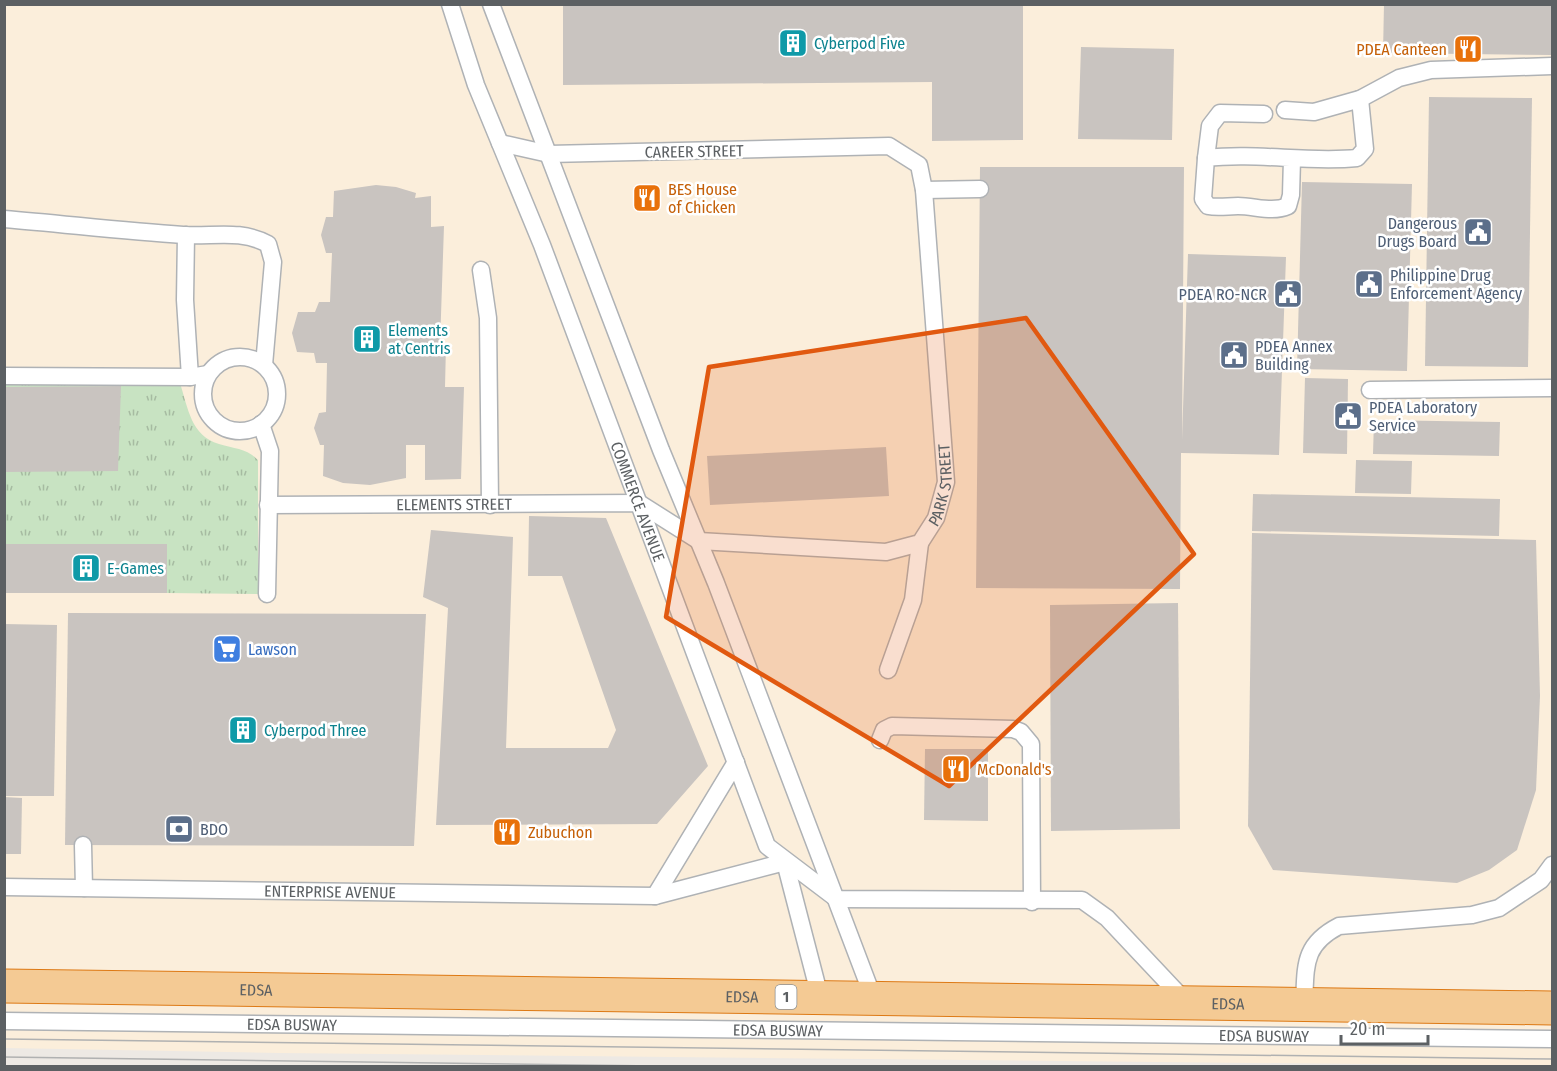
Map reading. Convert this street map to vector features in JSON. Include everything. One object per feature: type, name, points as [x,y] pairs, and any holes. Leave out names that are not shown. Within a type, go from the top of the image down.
[{"type":"highway","name":"EDSA","points":[[4,986],[1552,1008]]},
{"type":"lane","name":"COMMERCE AVENUE","points":[[450,4],[476,85],[542,245],[767,846],[785,862],[820,998]]},
{"type":"lane","points":[[491,4],[873,997]]},
{"type":"lane","points":[[1285,110],[1314,112],[1360,99],[1399,78],[1431,70],[1552,66]]},
{"type":"lane","points":[[1206,158],[1322,161],[1357,159],[1365,149],[1360,99]]},
{"type":"lane","points":[[1264,114],[1220,113],[1210,126],[1203,199],[1208,206],[1279,210],[1288,206],[1291,195],[1292,159]]},
{"type":"lane","name":"CAREER STREET","points":[[500,143],[549,154],[889,146]]},
{"type":"lane","name":"PARK STREET","points":[[639,503],[699,541],[886,552],[920,543],[936,518],[946,482],[924,190],[919,165],[889,146]]},
{"type":"lane","points":[[924,190],[980,189]]},
{"type":"lane","points":[[4,219],[186,235],[234,233],[255,236],[268,244],[273,262],[264,365]]},
{"type":"lane","points":[[186,235],[185,300],[190,377]]},
{"type":"lane","points":[[481,270],[488,318],[490,505]]},
{"type":"lane","points":[[234,356],[250,358],[264,365],[277,389],[276,402],[270,414],[261,424],[237,431],[224,428],[214,421],[202,399],[208,374],[219,362],[234,356]]},
{"type":"lane","points":[[4,376],[190,377],[208,374]]},
{"type":"lane","points":[[1370,390],[1552,388]]},
{"type":"lane","points":[[261,424],[270,451],[267,594]]},
{"type":"lane","name":"ELEMENTS STREET","points":[[268,505],[639,503]]},
{"type":"lane","points":[[888,670],[913,600],[920,543]]},
{"type":"lane","points":[[880,740],[884,730],[892,726],[1013,729],[1026,737],[1031,744],[1032,902]]},
{"type":"lane","points":[[655,896],[736,762]]},
{"type":"lane","points":[[83,845],[84,888]]},
{"type":"lane","points":[[785,862],[837,899],[905,898],[1032,902],[1082,900],[1098,909],[1187,1003]]},
{"type":"lane","name":"ENTERPRISE AVENUE","points":[[4,887],[655,896],[785,862]]},
{"type":"lane","points":[[1304,1004],[1308,956],[1315,942],[1324,933],[1339,926],[1472,915],[1499,908],[1541,880],[1552,865]]},
{"type":"lane","name":"EDSA BUSWAY","points":[[4,1021],[1552,1039]]},
{"type":"highlighted area","points":[[1026,318],[1194,554],[949,786],[666,617],[709,367]]},
{"type":"shaded area","points":[[5,5],[1552,5],[1552,1066],[279,1053],[5,1048]]},
{"type":"green space","points":[[5,382],[180,383],[188,411],[202,435],[219,444],[245,451],[258,460],[258,594],[167,593],[167,544],[5,544]]},
{"type":"building","name":"Cyberpod Five","points":[[563,4],[1023,4],[1023,140],[932,141],[932,82],[563,85]]},
{"type":"building","points":[[1384,4],[1552,4],[1552,55],[1383,53]]},
{"type":"building","points":[[1081,47],[1174,49],[1172,140],[1078,139]]},
{"type":"building","name":"Dangerous Drugs Board","points":[[1429,97],[1532,98],[1528,367],[1425,366]]},
{"type":"building","points":[[980,167],[1184,167],[1182,440],[1188,254],[1286,257],[1279,455],[1181,453],[1180,589],[976,588]]},
{"type":"building","points":[[1302,182],[1412,184],[1407,371],[1297,369]]},
{"type":"building","name":"Elements at Centris","points":[[376,185],[396,187],[416,193],[415,198],[431,196],[431,227],[444,226],[440,345],[446,345],[445,387],[464,387],[461,479],[425,480],[425,445],[406,445],[406,478],[370,485],[343,483],[323,476],[324,445],[320,445],[314,428],[319,413],[326,412],[327,363],[316,363],[314,353],[297,352],[292,333],[298,312],[315,312],[319,302],[330,302],[332,253],[326,253],[321,235],[326,217],[333,217],[334,191]]},
{"type":"building","points":[[1305,378],[1348,379],[1347,454],[1303,453]]},
{"type":"building","points":[[121,386],[118,471],[4,472],[4,387]]},
{"type":"building","points":[[1374,420],[1500,422],[1499,456],[1373,454]]},
{"type":"building","points":[[886,447],[889,496],[710,505],[707,456]]},
{"type":"building","points":[[1356,460],[1412,461],[1411,494],[1355,493]]},
{"type":"building","points":[[1253,494],[1500,499],[1499,536],[1252,531]]},
{"type":"building","points":[[529,516],[606,518],[708,766],[657,824],[436,825],[448,608],[423,597],[431,530],[513,537],[506,748],[608,748],[616,730],[562,576],[528,576]]},
{"type":"building","points":[[1252,533],[1536,540],[1540,696],[1536,790],[1517,850],[1489,870],[1457,883],[1273,870],[1248,826]]},
{"type":"building","name":"E-Games","points":[[4,544],[167,544],[167,593],[4,593]]},
{"type":"building","points":[[1178,603],[1180,829],[1051,831],[1050,605]]},
{"type":"building","name":"Cyberpod Three","points":[[68,613],[426,614],[414,846],[65,845]]},
{"type":"building","points":[[4,624],[57,625],[54,796],[4,796]]},
{"type":"building","name":"McDonald's","points":[[925,749],[988,749],[988,821],[924,820]]},
{"type":"building","points":[[4,797],[22,798],[21,854],[4,854]]},
{"type":"tram line","points":[[4,1039],[1552,1059]]},
{"type":"tram line","points":[[4,1057],[656,1066]]},
{"type":"place","name":"Cyberpod Five","points":[[793,43]]},
{"type":"place","name":"PDEA Canteen","points":[[1468,49]]},
{"type":"place","name":"BES House of Chicken","points":[[647,198]]},
{"type":"place","name":"Dangerous Drugs Board","points":[[1478,232]]},
{"type":"place","name":"Philippine Drug Enforcement Agency","points":[[1369,284]]},
{"type":"place","name":"PDEA RO-NCR","points":[[1288,294]]},
{"type":"place","name":"Elements at Centris","points":[[367,339]]},
{"type":"place","name":"PDEA Annex Building","points":[[1234,355]]},
{"type":"place","name":"PDEA Laboratory Service","points":[[1348,416]]},
{"type":"place","name":"E-Games","points":[[86,568]]},
{"type":"place","name":"Lawson","points":[[227,649]]},
{"type":"place","name":"Cyberpod Three","points":[[243,730]]},
{"type":"place","name":"McDonald's","points":[[956,769]]},
{"type":"place","name":"BDO","points":[[179,829]]},
{"type":"place","name":"Zubuchon","points":[[507,832]]}]
